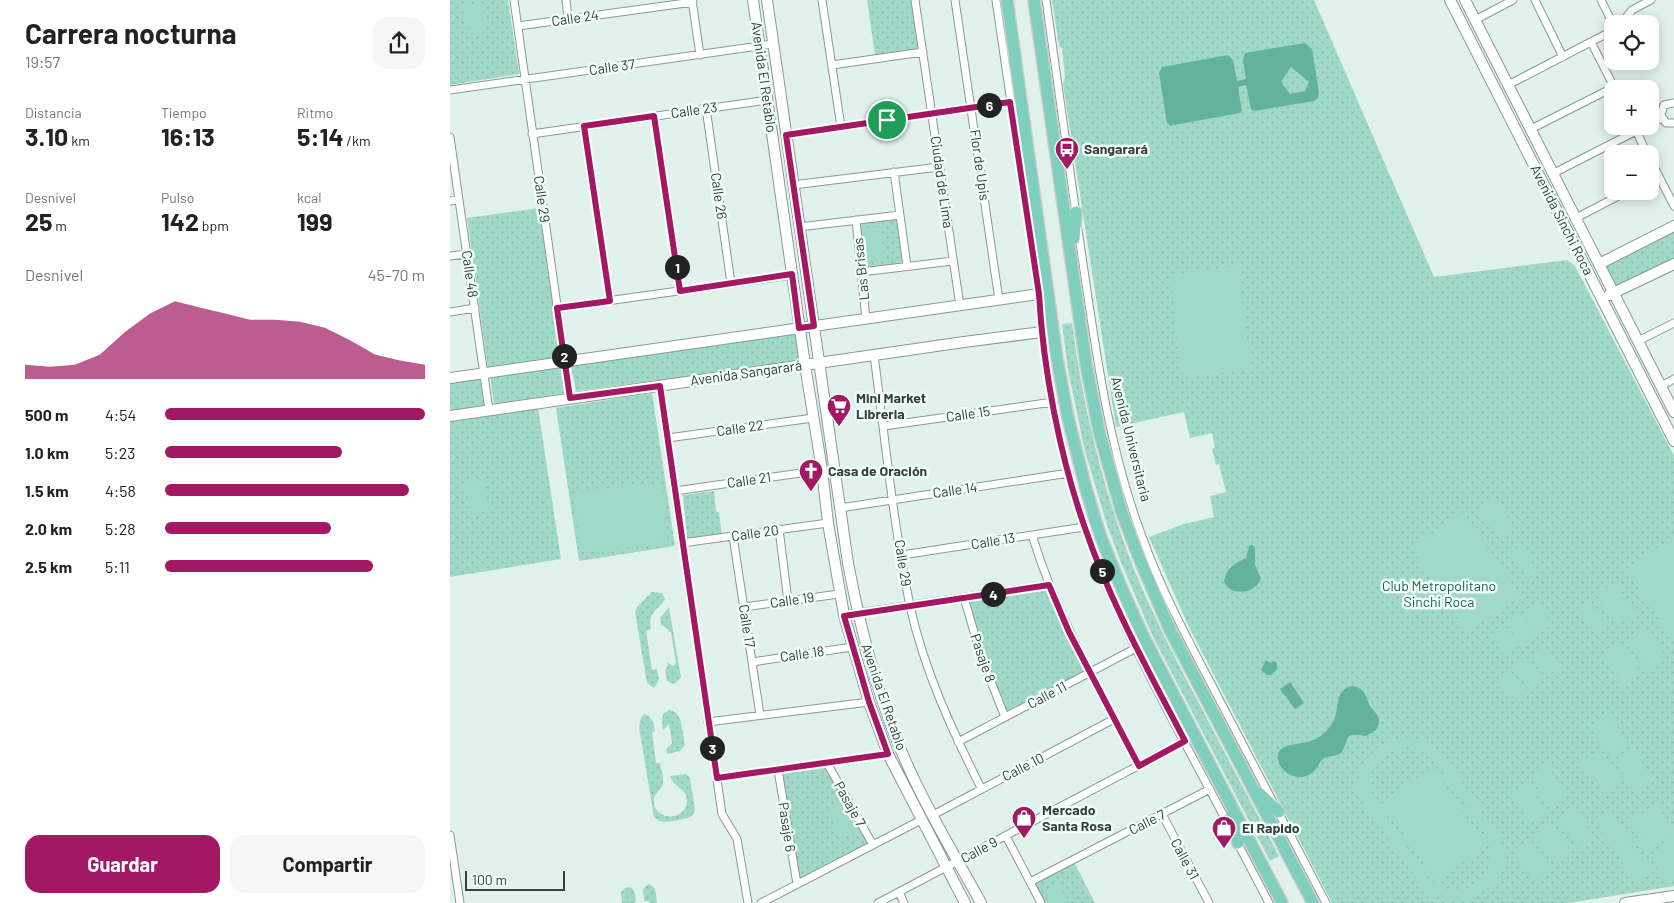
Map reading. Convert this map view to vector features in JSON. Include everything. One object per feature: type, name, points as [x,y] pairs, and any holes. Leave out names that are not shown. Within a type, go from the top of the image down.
[{"type":"main road","name":"Avenida El Retablo","points":[[753,0],[799,328],[822,470],[839,594],[844,616],[869,702],[888,754],[965,903]]},
{"type":"main road","name":"Avenida El Retablo","points":[[767,0],[848,563],[858,613],[890,723],[907,765],[981,903]]},
{"type":"main road","points":[[1006,0],[1057,359],[1076,454],[1100,535],[1144,638],[1282,903]]},
{"type":"main road","name":"Avenida Universitaria","points":[[1034,0],[1086,364],[1099,431],[1122,514],[1170,630],[1313,903]]},
{"type":"main road","name":"Avenida Sinchi Roca","points":[[1450,0],[1674,441]]},
{"type":"main road","name":"Avenida Sinchi Roca","points":[[1464,0],[1674,412]]},
{"type":"main road","points":[[1072,263],[1076,212]]},
{"type":"main road","points":[[1599,264],[1674,226]]},
{"type":"main road","points":[[1576,249],[1588,242]]},
{"type":"main road","points":[[1602,299],[1674,264]]},
{"type":"main road","points":[[450,378],[1039,294]]},
{"type":"main road","points":[[778,331],[792,319],[796,306]]},
{"type":"main road","name":"Avenida Sangarará","points":[[450,416],[1042,332]]},
{"type":"main road","points":[[1252,787],[1279,812]]},
{"type":"main road","points":[[1224,793],[1238,843]]},
{"type":"main road","points":[[1625,903],[1674,896]]},
{"type":"street","name":"Calle 29","points":[[514,0],[570,398]]},
{"type":"street","points":[[566,0],[568,19]]},
{"type":"street","points":[[639,0],[640,10]]},
{"type":"street","points":[[824,0],[841,127]]},
{"type":"street","name":"Ciudad de Lima","points":[[916,0],[960,306]]},
{"type":"street","name":"Flor de Upis","points":[[955,0],[972,108],[998,300]]},
{"type":"street","points":[[996,0],[1053,402],[1069,473],[1084,527],[1136,648],[1269,903]]},
{"type":"street","name":"Avenida Universitaria","points":[[1046,0],[1096,355],[1110,428],[1123,480],[1143,540],[1174,613],[1326,903]]},
{"type":"street","points":[[1475,20],[1513,0]]},
{"type":"street","points":[[1535,0],[1563,56]]},
{"type":"street","points":[[1601,0],[1608,15]]},
{"type":"street","points":[[1628,15],[1632,10],[1651,0]]},
{"type":"street","name":"Calle 24","points":[[518,26],[640,10],[692,1]]},
{"type":"street","points":[[692,1],[700,55]]},
{"type":"street","points":[[1508,85],[1604,35]]},
{"type":"street","points":[[1591,42],[1610,80]]},
{"type":"street","name":"Calle 37","points":[[450,90],[773,44]]},
{"type":"street","points":[[832,65],[923,52]]},
{"type":"street","points":[[1531,129],[1604,93]]},
{"type":"street","name":"Calle 23","points":[[532,134],[767,100]]},
{"type":"street","points":[[786,135],[1010,102]]},
{"type":"street","points":[[1674,103],[1667,104],[1662,108],[1662,118],[1666,122],[1674,123]]},
{"type":"street","name":"Calle 26","points":[[706,108],[731,283]]},
{"type":"street","points":[[654,116],[680,291]]},
{"type":"street","points":[[584,126],[610,301]]},
{"type":"street","points":[[1554,174],[1624,135]]},
{"type":"street","name":"Calle 48","points":[[450,143],[489,410]]},
{"type":"street","points":[[793,185],[939,167]]},
{"type":"street","points":[[894,172],[907,266]]},
{"type":"street","points":[[1659,178],[1674,206]]},
{"type":"street","points":[[450,201],[459,200]]},
{"type":"street","points":[[1576,218],[1611,200]]},
{"type":"street","points":[[799,227],[900,214]]},
{"type":"street","name":"Las Brisas","points":[[856,220],[866,319]]},
{"type":"street","points":[[450,256],[467,254]]},
{"type":"street","points":[[861,272],[953,261]]},
{"type":"street","points":[[557,308],[792,274]]},
{"type":"street","points":[[450,312],[475,308]]},
{"type":"street","points":[[1638,341],[1674,323]]},
{"type":"street","name":"Calle 29","points":[[874,355],[893,500],[910,606],[932,680],[958,742],[981,788]]},
{"type":"street","points":[[1661,386],[1674,379]]},
{"type":"street","points":[[660,386],[722,814],[737,839],[748,903]]},
{"type":"street","name":"Calle 15","points":[[884,426],[1053,402]]},
{"type":"street","name":"Calle 22","points":[[668,438],[813,418]]},
{"type":"street","name":"Calle 21","points":[[675,491],[822,470]]},
{"type":"street","name":"Calle 14","points":[[840,508],[1069,473]]},
{"type":"street","name":"Calle 20","points":[[682,543],[828,522]]},
{"type":"street","name":"Calle 13","points":[[902,554],[1084,527]]},
{"type":"street","points":[[779,529],[788,601]]},
{"type":"street","points":[[1032,535],[1049,585],[1069,632],[1139,766]]},
{"type":"street","name":"Calle 17","points":[[733,536],[760,716]]},
{"type":"street","points":[[844,616],[1049,585]]},
{"type":"street","name":"Calle 19","points":[[744,607],[839,594]]},
{"type":"street","name":"Pasaje 8","points":[[964,598],[982,659],[1005,717]]},
{"type":"street","name":"Calle 18","points":[[752,662],[852,647]]},
{"type":"street","name":"Calle 11","points":[[958,742],[1136,648]]},
{"type":"street","points":[[708,722],[869,702]]},
{"type":"street","name":"Calle 10","points":[[933,815],[981,788],[1114,720]]},
{"type":"street","name":"Calle 9","points":[[878,903],[1185,741]]},
{"type":"street","points":[[717,778],[888,754]]},
{"type":"street","name":"Pasaje 7","points":[[827,763],[873,846]]},
{"type":"street","name":"Pasaje 6","points":[[778,770],[797,884]]},
{"type":"street","name":"Calle 7","points":[[1030,882],[1210,789]]},
{"type":"street","name":"Calle 31","points":[[1162,814],[1206,902]]},
{"type":"street","points":[[761,903],[921,820]]},
{"type":"street","points":[[450,835],[460,903]]},
{"type":"street","points":[[1006,836],[1041,903]]},
{"type":"street","points":[[898,892],[904,903]]},
{"type":"green space","points":[[450,0],[508,0],[519,74],[450,85]]},
{"type":"green space","points":[[867,0],[911,0],[918,49],[875,55]]},
{"type":"green space","name":"Club Metropolitano Sinchi Roca","points":[[1052,0],[1314,0],[1434,277],[1567,260],[1575,266],[1674,456],[1674,886],[1569,903],[1332,903],[1189,627],[1149,537],[1184,524],[1214,517],[1210,496],[1226,492],[1219,464],[1216,465],[1212,449],[1215,448],[1212,433],[1190,438],[1184,412],[1116,427],[1063,84],[1065,77],[1062,48],[1059,46]]},
{"type":"green space","points":[[482,3],[486,32],[468,34],[465,5]]},
{"type":"green space","points":[[539,208],[560,358],[488,369],[467,218]]},
{"type":"green space","points":[[898,218],[903,263],[864,268],[859,223]]},
{"type":"green space","points":[[881,227],[884,259],[865,261],[861,229]]},
{"type":"green space","points":[[1674,228],[1674,259],[1616,288],[1604,263]]},
{"type":"green space","points":[[1238,266],[1251,369],[1183,378],[1170,275]]},
{"type":"green space","points":[[1072,323],[1093,439],[1108,495],[1127,551],[1170,648],[1279,856],[1270,861],[1153,637],[1107,525],[1085,451],[1068,370],[1062,324]]},
{"type":"green space","points":[[796,333],[801,361],[576,391],[571,366]]},
{"type":"green space","points":[[562,365],[566,393],[494,404],[490,376]]},
{"type":"green space","points":[[480,376],[484,407],[450,412],[450,380]]},
{"type":"green space","points":[[652,393],[675,546],[579,561],[556,408]]},
{"type":"green space","points":[[538,408],[561,559],[450,577],[450,422]]},
{"type":"green space","points":[[485,480],[489,511],[470,514],[466,483]]},
{"type":"green space","points":[[662,483],[668,543],[580,552],[574,492]]},
{"type":"green space","points":[[714,491],[716,511],[719,513],[722,534],[687,538],[683,495]]},
{"type":"green space","points":[[1493,498],[1516,529],[1500,540],[1478,509]]},
{"type":"green space","points":[[1463,512],[1521,596],[1468,632],[1411,548]]},
{"type":"green space","points":[[1674,537],[1674,641],[1626,570]]},
{"type":"green space","points":[[1520,546],[1539,573],[1529,580],[1510,553]]},
{"type":"green space","points":[[1615,582],[1636,613],[1617,625],[1597,595]]},
{"type":"green space","points":[[1048,590],[1085,672],[1007,711],[986,657],[969,601]]},
{"type":"green space","points":[[652,592],[662,593],[665,599],[652,615],[651,629],[646,631],[652,670],[657,669],[659,680],[654,688],[647,683],[635,612],[638,606]]},
{"type":"green space","points":[[1590,600],[1608,628],[1597,635],[1578,608]]},
{"type":"green space","points":[[1537,602],[1552,624],[1538,633],[1523,612]]},
{"type":"green space","points":[[669,607],[681,678],[674,684],[667,681],[665,671],[668,665],[667,662],[673,666],[676,663],[671,632],[661,625],[660,618]]},
{"type":"green space","points":[[1520,613],[1535,635],[1521,645],[1506,623]]},
{"type":"green space","points":[[1503,625],[1519,646],[1505,656],[1490,635]]},
{"type":"green space","points":[[1645,628],[1666,658],[1647,671],[1627,640]]},
{"type":"green space","points":[[1621,644],[1642,674],[1623,687],[1603,656]]},
{"type":"green space","points":[[1544,646],[1560,667],[1546,677],[1530,656]]},
{"type":"green space","points":[[1528,658],[1543,680],[1529,690],[1514,668]]},
{"type":"green space","points":[[1510,671],[1526,692],[1512,702],[1496,680]]},
{"type":"green space","points":[[669,710],[674,711],[679,718],[685,745],[680,751],[667,754],[666,750],[672,743],[669,724],[663,730],[662,719],[663,714]]},
{"type":"green space","points":[[644,714],[651,718],[654,726],[655,731],[652,732],[656,763],[660,763],[663,778],[662,786],[654,797],[654,804],[661,814],[666,816],[677,815],[682,812],[687,801],[685,793],[674,783],[670,776],[686,774],[690,778],[695,810],[690,817],[666,822],[657,820],[654,817],[639,727]]},
{"type":"green space","points":[[1608,715],[1630,745],[1612,758],[1590,728]]},
{"type":"green space","points":[[1401,738],[1418,740],[1432,745],[1441,752],[1498,836],[1504,853],[1503,866],[1495,882],[1480,894],[1455,901],[1443,899],[1430,893],[1427,894],[1352,787],[1359,780],[1365,763],[1372,753],[1382,745]],"holes":[[[1405,747],[1415,748],[1431,756],[1487,835],[1491,854],[1488,869],[1478,881],[1465,889],[1450,891],[1437,886],[1427,877],[1373,796],[1371,778],[1373,770],[1381,758],[1396,749]]]},
{"type":"green space","points":[[1632,748],[1654,779],[1635,792],[1614,761]]},
{"type":"green space","points":[[1599,749],[1621,780],[1603,793],[1581,762]]},
{"type":"green space","points":[[1548,766],[1569,796],[1552,808],[1531,777]]},
{"type":"green space","points":[[829,767],[871,843],[797,881],[781,773]]},
{"type":"green space","points":[[1433,768],[1486,846],[1435,880],[1382,802]]},
{"type":"green space","points":[[1527,782],[1547,812],[1530,824],[1510,793]]},
{"type":"green space","points":[[844,801],[859,830],[842,839],[827,810]]},
{"type":"green space","points":[[1656,804],[1665,818],[1637,837],[1627,823]]},
{"type":"green space","points":[[1575,808],[1595,839],[1579,850],[1558,820]]},
{"type":"green space","points":[[1610,809],[1631,839],[1614,851],[1594,820]]},
{"type":"green space","points":[[1666,819],[1674,834],[1647,852],[1637,838]]},
{"type":"green space","points":[[1552,823],[1572,854],[1556,865],[1535,835]]},
{"type":"green space","points":[[1530,839],[1550,870],[1533,881],[1513,851]]},
{"type":"green space","points":[[1674,840],[1674,881],[1669,885],[1650,856]]},
{"type":"green space","points":[[1633,842],[1653,873],[1637,884],[1616,853]]},
{"type":"green space","points":[[1074,862],[1095,903],[1044,903],[1034,883]]},
{"type":"green space","points":[[1058,883],[1068,903],[1050,903],[1044,891]]},
{"type":"green space","points":[[648,884],[655,889],[657,903],[644,901],[643,889]]},
{"type":"green space","points":[[630,887],[635,894],[635,903],[622,903],[621,892],[625,888]]},
{"type":"shaded area","points":[[1305,43],[1312,49],[1319,93],[1318,98],[1314,101],[1254,111],[1251,109],[1246,85],[1238,87],[1242,111],[1240,113],[1171,126],[1167,123],[1159,73],[1162,67],[1228,55],[1233,60],[1237,81],[1246,79],[1243,59],[1245,53]],"holes":[[[1291,67],[1309,82],[1305,91],[1290,94],[1281,82]]]},
{"type":"shaded area","points":[[1249,546],[1255,547],[1255,565],[1261,578],[1249,590],[1238,592],[1232,590],[1224,582],[1225,577],[1235,564],[1246,558]]},
{"type":"shaded area","points":[[1266,660],[1270,663],[1274,661],[1277,663],[1277,669],[1272,675],[1267,675],[1261,670]]},
{"type":"shaded area","points":[[1290,682],[1304,703],[1295,709],[1280,689]]},
{"type":"shaded area","points":[[1353,686],[1362,691],[1379,718],[1376,730],[1366,736],[1353,735],[1348,737],[1341,753],[1323,759],[1310,774],[1300,777],[1285,772],[1279,763],[1278,756],[1282,748],[1308,742],[1324,733],[1334,720],[1340,695],[1347,688]]},
{"type":"place","name":"Sangarará","points":[[1067,170]]},
{"type":"place","name":"Mini Market Libreria","points":[[839,427]]},
{"type":"place","name":"Casa de Oración","points":[[811,492]]},
{"type":"place","name":"Mercado Santa Rosa","points":[[1024,839]]},
{"type":"place","name":"El Rapido","points":[[1224,849]]},
{"type":"route","points":[[1010,102],[1053,402],[1069,473],[1084,527],[1094,552],[1136,648],[1185,741],[1139,766],[1069,632],[1049,585],[844,616],[869,702],[888,754],[717,778],[660,386],[570,398],[557,308],[610,301],[584,126],[654,116],[680,291],[792,274],[799,328],[814,326],[786,135],[887,120],[1010,102]]}]
